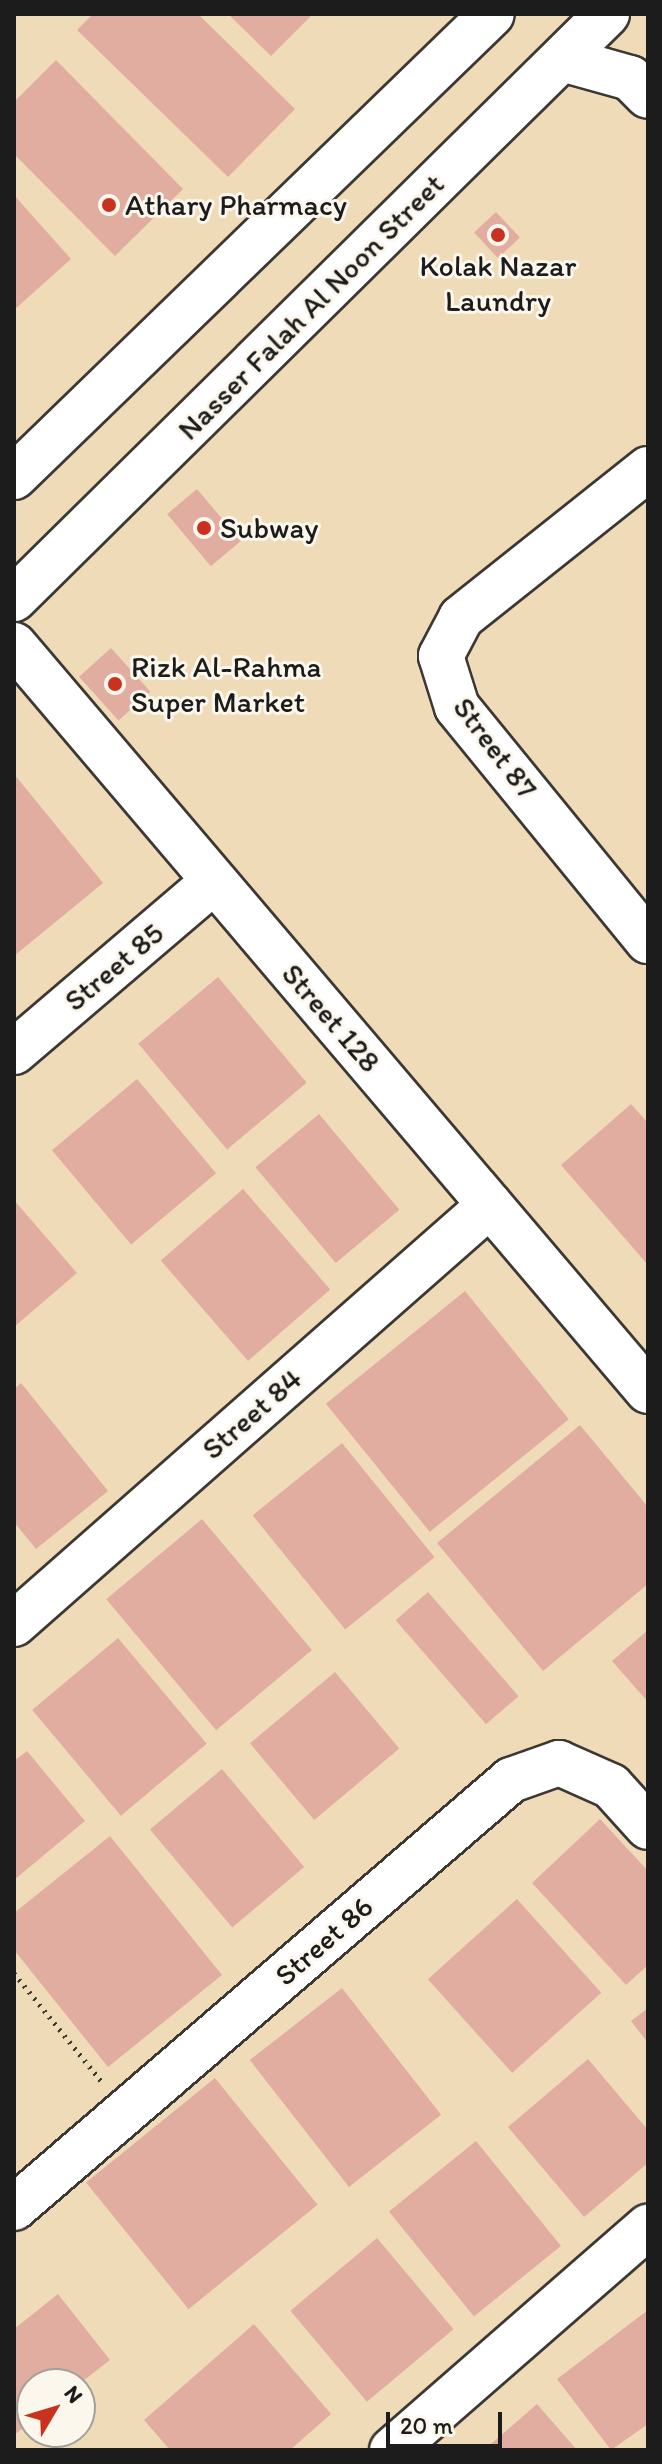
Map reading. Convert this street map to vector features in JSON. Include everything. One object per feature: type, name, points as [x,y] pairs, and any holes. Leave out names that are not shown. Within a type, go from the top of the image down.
[{"type":"street","points":[[14,477],[492,14]]},
{"type":"street","name":"Nasser Falah Al Noon Street","points":[[14,599],[607,14]]},
{"type":"street","points":[[614,14],[639,87]]},
{"type":"street","points":[[562,59],[639,87]]},
{"type":"street","name":"Street 87","points":[[648,469],[461,618],[441,656],[457,707],[648,941]]},
{"type":"street","name":"Street 128","points":[[14,645],[648,1391]]},
{"type":"street","name":"Street 85","points":[[14,1052],[214,881]]},
{"type":"street","name":"Street 84","points":[[14,1624],[490,1205]]},
{"type":"street","name":"Street 86","points":[[14,2208],[511,1780],[559,1763],[611,1786],[648,1827]]},
{"type":"street","points":[[392,2450],[648,2227]]},
{"type":"path","points":[[14,1973],[126,2112]]},
{"type":"building","points":[[93,14],[198,14],[295,109],[228,177],[77,30]]},
{"type":"building","points":[[228,14],[313,14],[271,56]]},
{"type":"building","points":[[56,60],[183,189],[115,256],[14,154],[14,102]]},
{"type":"building","points":[[14,195],[71,259],[14,310]]},
{"type":"building","name":"Kolak Nazar Laundry","points":[[496,212],[520,238],[498,258],[474,232]]},
{"type":"building","name":"Subway","points":[[197,489],[241,541],[211,566],[167,514]]},
{"type":"building","name":"Rizk Al-Rahma Super Market","points":[[111,648],[150,692],[119,721],[79,677]]},
{"type":"building","points":[[14,774],[103,883],[14,956]]},
{"type":"building","points":[[218,977],[307,1083],[227,1150],[138,1044]]},
{"type":"building","points":[[137,1079],[216,1173],[131,1245],[52,1150]]},
{"type":"building","points":[[631,1104],[648,1123],[648,1265],[561,1165]]},
{"type":"building","points":[[319,1114],[399,1210],[336,1263],[255,1167]]},
{"type":"building","points":[[243,1189],[330,1289],[248,1361],[161,1261]]},
{"type":"building","points":[[14,1200],[77,1273],[14,1327]]},
{"type":"building","points":[[465,1291],[569,1419],[430,1532],[326,1404]]},
{"type":"building","points":[[21,1383],[108,1491],[36,1549],[14,1522],[14,1389]]},
{"type":"building","points":[[580,1425],[648,1507],[648,1584],[543,1671],[437,1543]]},
{"type":"building","points":[[342,1443],[435,1557],[345,1630],[253,1515]]},
{"type":"building","points":[[202,1519],[312,1650],[216,1730],[106,1599]]},
{"type":"building","points":[[428,1592],[519,1696],[486,1724],[396,1620]]},
{"type":"building","points":[[648,1630],[648,1702],[612,1661]]},
{"type":"building","points":[[118,1638],[207,1744],[121,1816],[32,1710]]},
{"type":"building","points":[[335,1672],[399,1749],[314,1820],[250,1743]]},
{"type":"building","points":[[27,1751],[85,1821],[14,1880],[14,1761]]},
{"type":"building","points":[[222,1769],[304,1867],[232,1927],[150,1829]]},
{"type":"building","points":[[600,1819],[648,1871],[648,1965],[626,1985],[532,1883]]},
{"type":"building","points":[[110,1836],[222,1975],[108,2067],[14,1950],[14,1913]]},
{"type":"building","points":[[517,1899],[601,1993],[512,2073],[428,1979]]},
{"type":"building","points":[[342,1988],[441,2115],[349,2187],[250,2060]]},
{"type":"building","points":[[648,2008],[648,2043],[631,2021]]},
{"type":"building","points":[[588,2059],[648,2130],[648,2163],[584,2217],[508,2127]]},
{"type":"building","points":[[215,2078],[318,2205],[189,2309],[86,2182]]},
{"type":"building","points":[[476,2141],[561,2246],[474,2316],[389,2211]]},
{"type":"building","points":[[377,2238],[453,2329],[367,2402],[290,2311]]},
{"type":"building","points":[[58,2294],[110,2360],[96,2371],[96,2368],[16,2368],[14,2435],[14,2329]]},
{"type":"building","points":[[648,2310],[648,2424],[611,2450],[557,2379]]},
{"type":"building","points":[[254,2324],[331,2414],[290,2450],[170,2450],[144,2420]]},
{"type":"building","points":[[537,2404],[577,2450],[484,2450]]},
{"type":"place","name":"Athary Pharmacy","points":[[109,205]]},
{"type":"place","name":"Kolak Nazar Laundry","points":[[498,235]]},
{"type":"place","name":"Subway","points":[[204,528]]},
{"type":"place","name":"Rizk Al-Rahma Super Market","points":[[115,684]]}]
